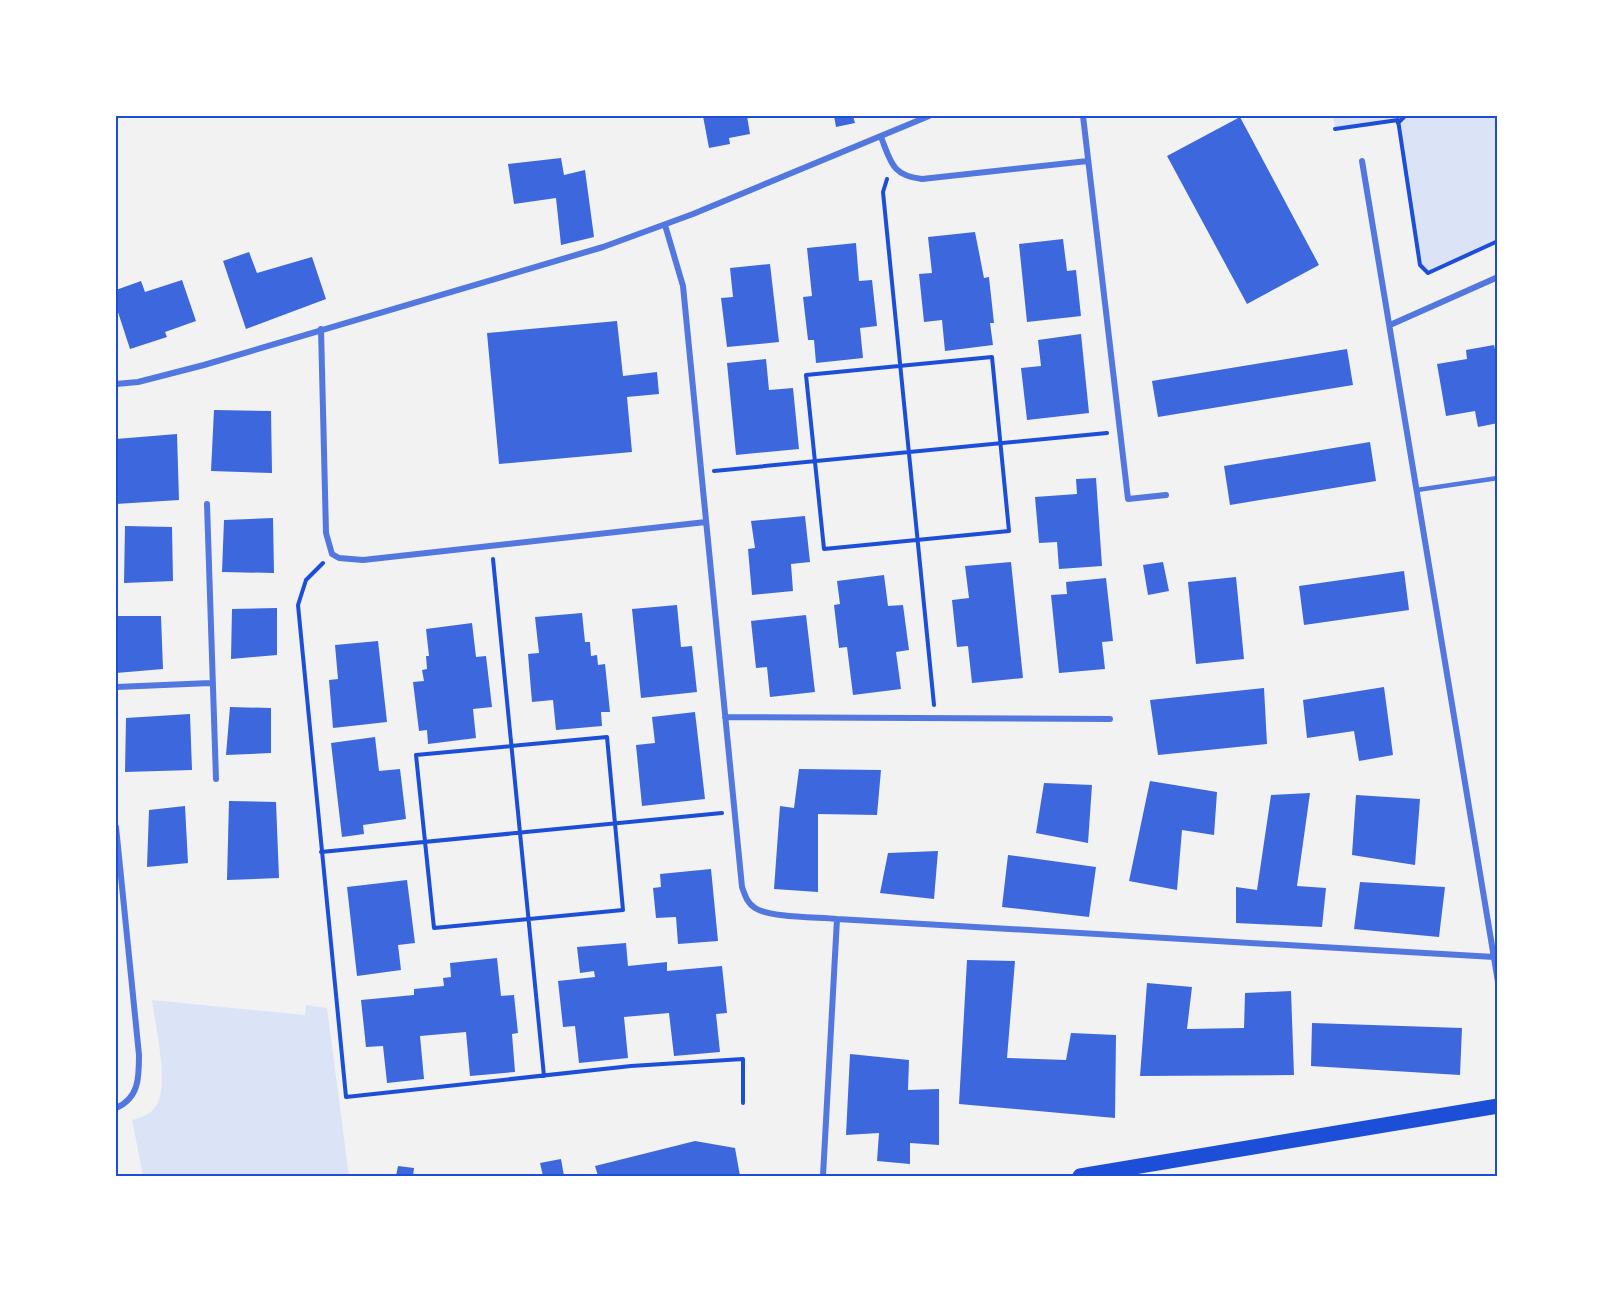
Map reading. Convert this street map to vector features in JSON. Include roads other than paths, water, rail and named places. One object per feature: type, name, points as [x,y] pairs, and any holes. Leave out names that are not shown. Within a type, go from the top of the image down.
[{"type":"main road","points":[[1080,1176],[1497,1106]]},
{"type":"street","points":[[116,384],[138,382],[170,374],[506,278],[665,225],[929,116]]},
{"type":"street","points":[[1083,116],[1128,500],[1166,495]]},
{"type":"street","points":[[881,136],[896,171],[907,177],[922,179],[1088,161]]},
{"type":"street","points":[[1362,162],[1497,982]]},
{"type":"street","points":[[665,225],[683,286],[742,887],[754,908],[766,912],[837,919],[1494,957]]},
{"type":"street","points":[[1390,325],[1497,277]]},
{"type":"street","points":[[321,329],[325,520],[332,554],[339,558],[363,561],[706,522]]},
{"type":"street","points":[[207,504],[211,682],[216,779]]},
{"type":"street","points":[[116,687],[211,682]]},
{"type":"street","points":[[725,717],[1110,719]]},
{"type":"street","points":[[116,827],[119,892],[139,1072],[132,1098],[116,1108]]},
{"type":"street","points":[[823,1176],[837,919]]},
{"type":"lane","points":[[1417,490],[1497,478]]}]
